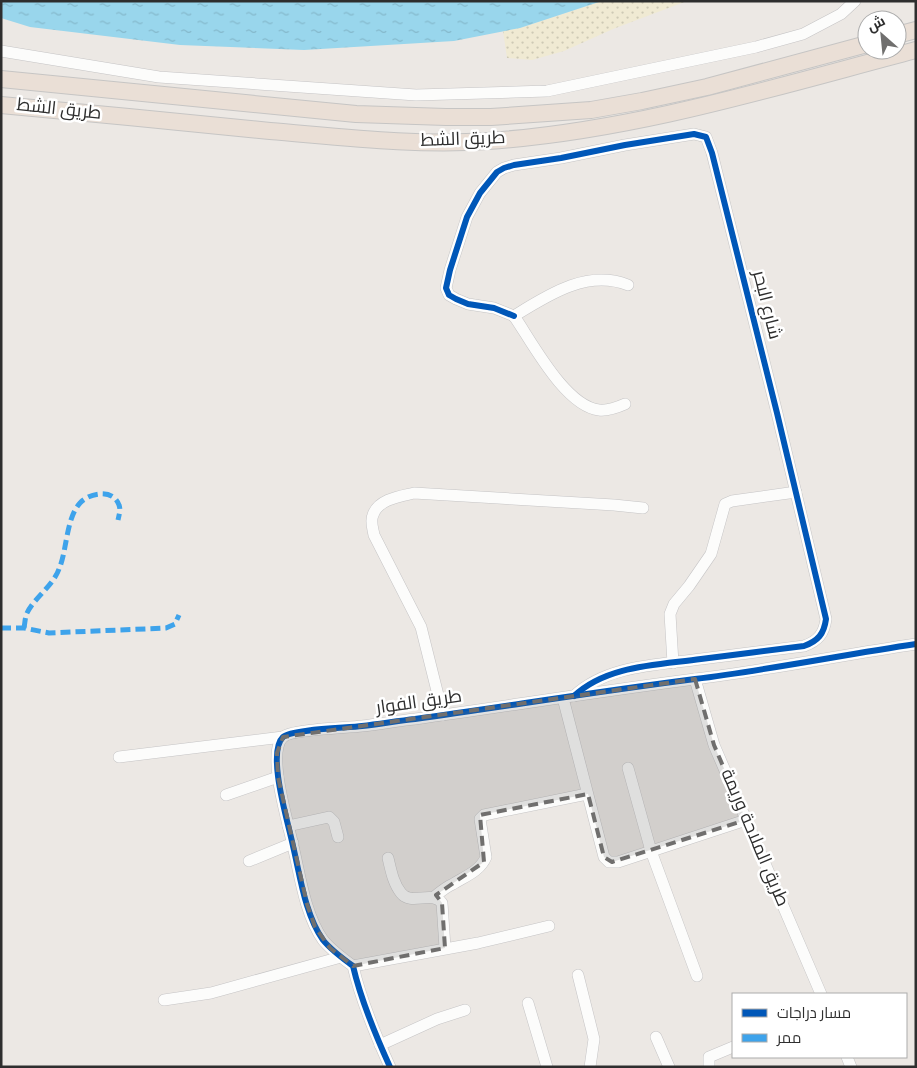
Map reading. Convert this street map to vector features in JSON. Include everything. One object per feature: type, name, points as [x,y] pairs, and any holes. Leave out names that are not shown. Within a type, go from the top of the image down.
[{"type":"highway","name":"طريق الشط","points":[[1,79],[356,114],[491,117],[591,110],[642,101],[707,87],[857,47]]},
{"type":"highway","name":"طريق الشط","points":[[1,105],[371,139],[475,142],[595,129],[649,118],[916,50]]},
{"type":"street","points":[[1,51],[168,78],[416,95],[547,91],[756,47],[803,34],[841,14],[855,1]]},
{"type":"street","name":"شارع البحر","points":[[514,316],[494,308],[468,304],[449,295],[446,288],[466,216],[473,203],[497,172],[514,165],[625,145],[694,134],[706,137],[712,153],[826,619],[820,636],[804,646],[631,668],[611,674],[584,686],[568,697]]},
{"type":"street","points":[[625,404],[608,410],[596,410],[571,395],[546,365],[514,316],[555,292],[585,282],[607,280],[628,284]]},
{"type":"street","points":[[674,663],[670,614],[674,604],[690,586],[711,554],[725,504],[732,501],[796,492]]},
{"type":"street","points":[[443,715],[421,627],[374,535],[372,515],[377,508],[386,501],[414,493],[643,508]]},
{"type":"street","name":"طريق الفوار","points":[[119,757],[283,737],[296,732],[361,726],[443,715],[695,679],[916,644]]},
{"type":"street","name":"طريق الملاحة وريمة","points":[[695,679],[714,746],[821,993]]},
{"type":"street","points":[[568,697],[587,794],[606,860],[618,862],[746,820]]},
{"type":"street","points":[[283,737],[277,753],[278,777],[300,880],[315,928],[330,948],[353,966],[366,1011],[389,1067]]},
{"type":"street","points":[[628,768],[651,851],[697,976]]},
{"type":"street","points":[[226,795],[278,777]]},
{"type":"street","points":[[434,897],[454,883],[472,874],[484,862],[486,857],[480,819],[484,814],[587,794]]},
{"type":"street","points":[[288,826],[329,817],[334,822],[338,837]]},
{"type":"street","points":[[249,861],[293,843]]},
{"type":"street","points":[[388,858],[393,877],[402,894],[406,897],[414,898],[434,897],[442,903],[445,948]]},
{"type":"street","points":[[353,966],[486,942],[548,926]]},
{"type":"street","points":[[164,1000],[211,992],[341,957]]},
{"type":"street","points":[[578,976],[594,1040],[590,1067]]},
{"type":"street","points":[[528,1003],[547,1067]]},
{"type":"street","points":[[380,1045],[438,1019],[465,1010]]},
{"type":"street","points":[[656,1037],[670,1067]]},
{"type":"street","points":[[709,1067],[709,1057],[732,1047]]},
{"type":"highlighted area","points":[[695,679],[714,745],[746,820],[612,862],[604,857],[588,794],[480,815],[484,862],[436,895],[442,903],[445,948],[353,966],[330,948],[315,927],[307,904],[288,826],[278,777],[277,753],[283,737]]},
{"type":"sand","points":[[602,1],[687,1],[613,29],[564,51],[532,60],[507,58],[503,31],[520,28]]},
{"type":"water","points":[[1,1],[602,1],[520,28],[454,41],[304,50],[180,45],[30,27],[1,18]]},
{"type":"marked path","points":[[24,628],[26,615],[30,607],[53,581],[59,569],[69,526],[75,509],[80,503],[95,495],[106,494],[112,496],[120,507],[118,520]]},
{"type":"marked path","points":[[1,628],[24,628],[49,633],[166,628],[175,624],[179,615]]},
{"type":"cycle path","points":[[514,316],[494,308],[468,304],[449,295],[446,288],[467,217],[480,193],[497,172],[514,165],[625,145],[694,134],[706,137],[712,153],[777,413],[826,619],[825,624],[820,636],[804,646],[634,668],[602,678],[574,696]]},
{"type":"cycle path","points":[[390,1067],[369,1017],[353,966],[333,951],[323,940],[307,907],[280,790],[277,758],[278,745],[283,737],[297,732],[355,727],[450,714],[777,667],[916,644]]}]
